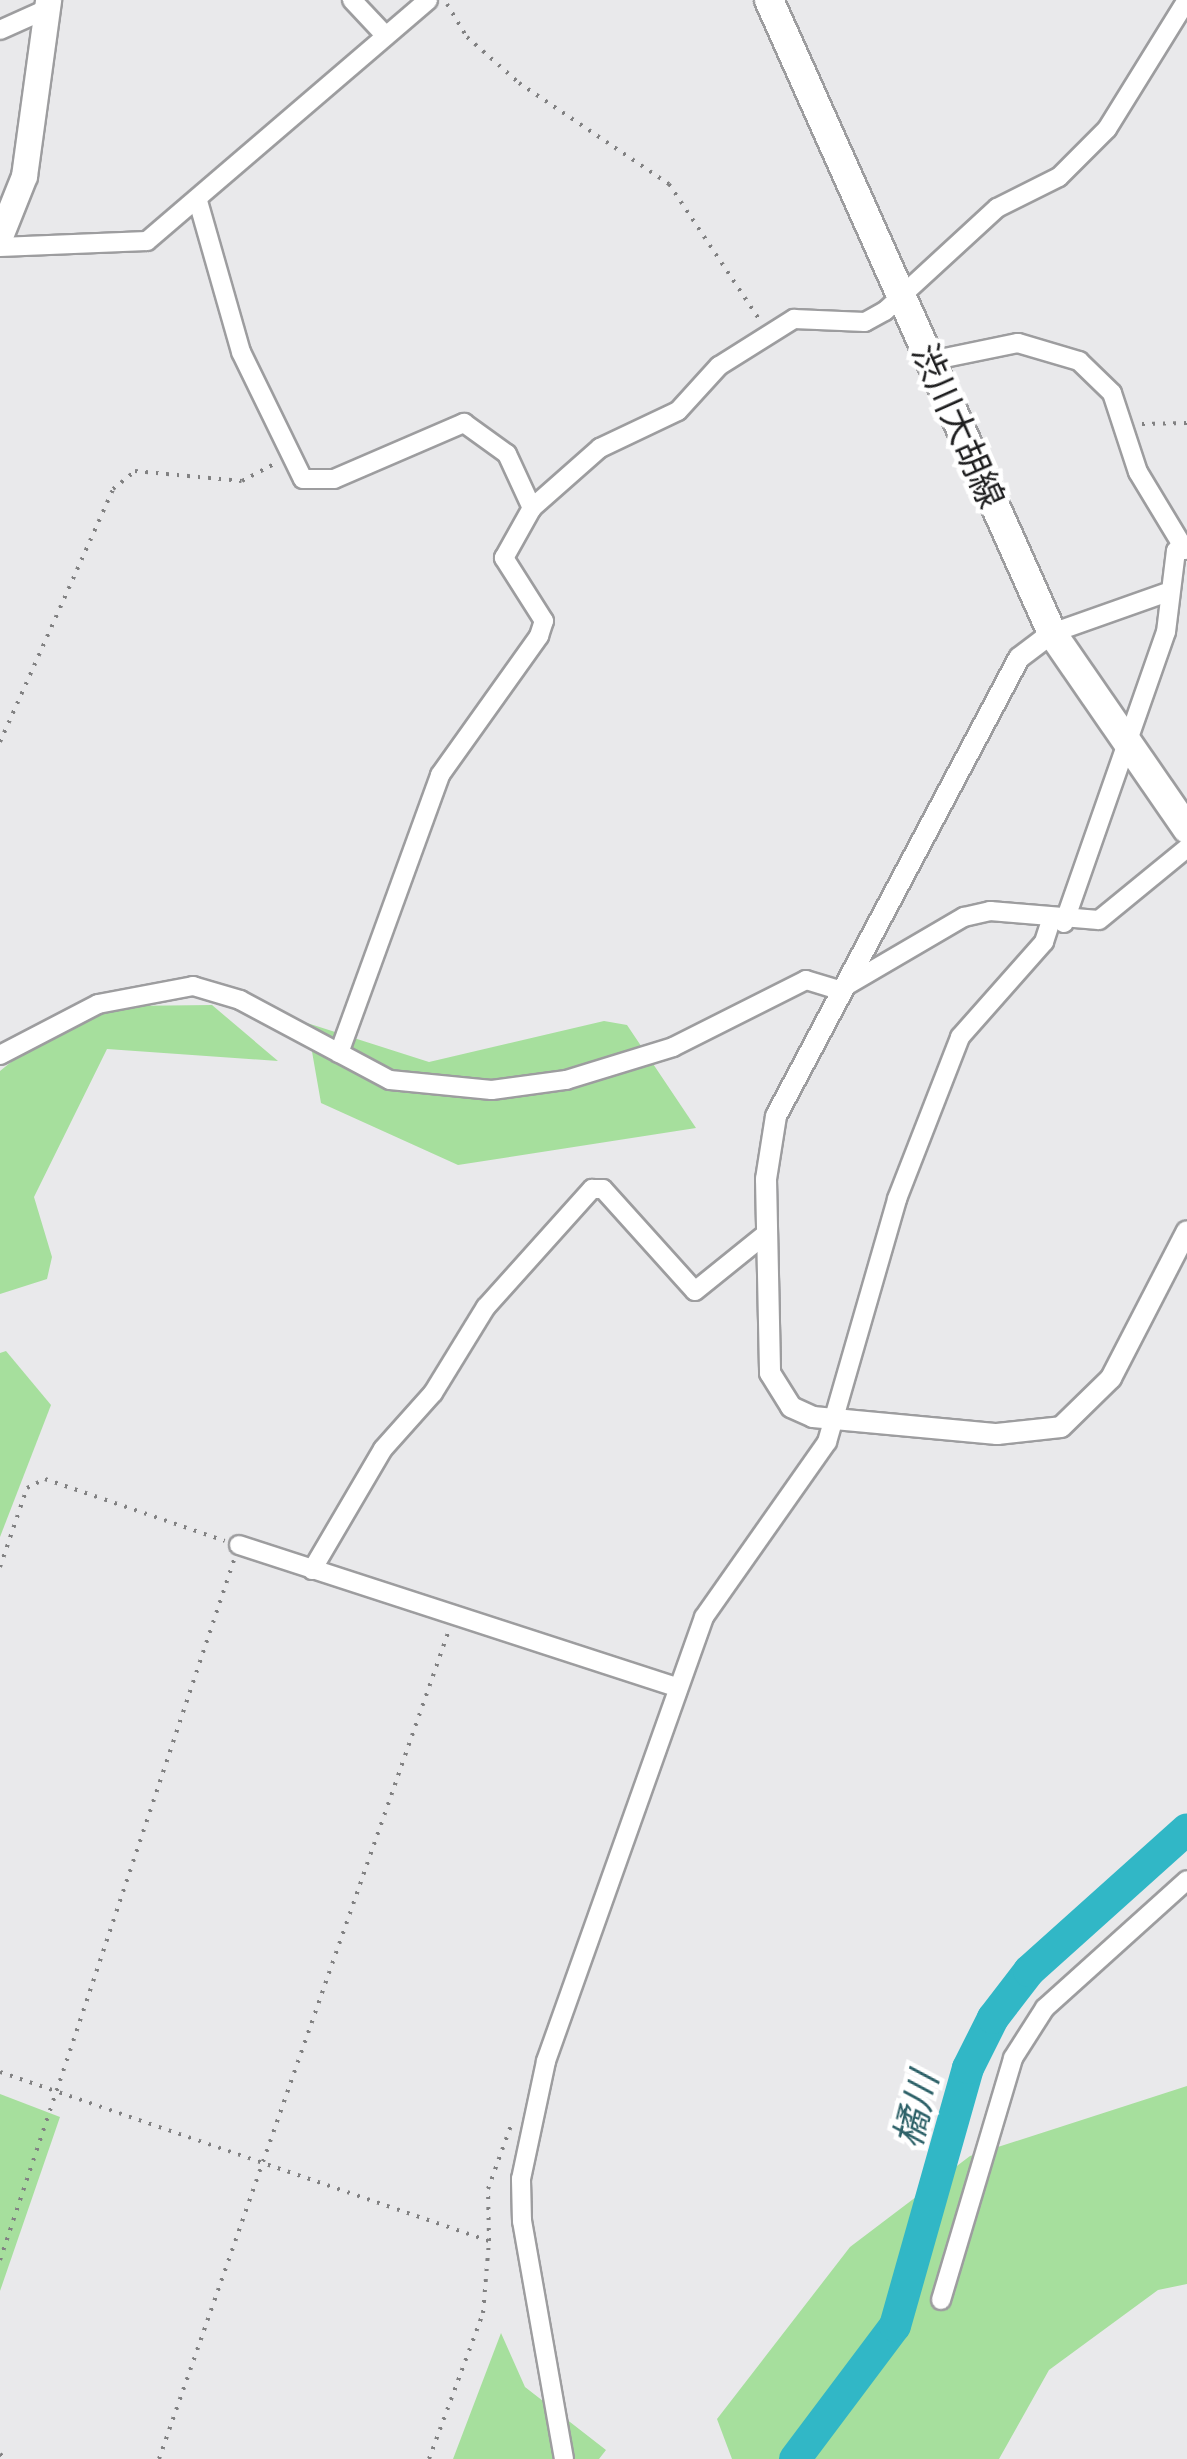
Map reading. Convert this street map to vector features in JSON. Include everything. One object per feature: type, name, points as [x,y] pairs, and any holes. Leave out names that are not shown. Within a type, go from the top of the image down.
[{"type":"main road","name":"渋川大胡線","points":[[774,3],[900,298],[1052,633],[1187,830]]},
{"type":"main road","points":[[0,236],[24,176],[48,4]]},
{"type":"street","points":[[352,0],[384,34]]},
{"type":"street","points":[[0,246],[148,242],[384,34],[428,0]]},
{"type":"street","points":[[339,1053],[440,775],[539,636],[544,620],[504,558],[532,508],[600,448],[678,412],[720,366],[794,319],[865,322],[900,298],[996,208],[1059,177],[1107,129],[1187,0]]},
{"type":"street","points":[[0,30],[48,4]]},
{"type":"street","points":[[198,201],[241,352],[286,458],[303,478],[334,479],[464,423],[507,454],[532,508]]},
{"type":"street","points":[[564,2459],[521,2180],[546,2062],[675,1687],[704,1617],[835,1420],[897,1199],[960,1037],[1057,922],[1128,746],[1166,632],[1165,593],[1176,551],[1186,549],[1138,472],[1127,424],[1079,361],[1018,343],[930,361]]},
{"type":"street","points":[[1165,593],[1052,633],[1019,658],[838,990],[776,1116],[766,1233],[766,1352],[776,1388],[791,1407],[835,1420],[997,1434],[1061,1427],[1111,1378],[1187,1230]]},
{"type":"street","points":[[0,1054],[98,1004],[193,986],[240,1000],[390,1080],[492,1090],[618,1066],[806,980],[838,990],[964,917],[990,910],[1057,922],[1099,920],[1126,904],[1187,848]]},
{"type":"street","points":[[312,1570],[383,1448],[432,1393],[486,1307],[592,1189],[603,1189],[695,1291],[766,1233]]},
{"type":"street","points":[[238,1546],[453,1619],[675,1687]]},
{"type":"street","points":[[940,2300],[1013,2058],[1045,2008],[1187,1880]]},
{"type":"path","points":[[444,0],[467,37],[519,84],[669,184],[770,336]]},
{"type":"path","points":[[1127,424],[1187,423]]},
{"type":"path","points":[[0,742],[113,489],[135,470],[242,480],[286,458]]},
{"type":"path","points":[[0,1568],[27,1488],[45,1478],[238,1546],[0,2260]]},
{"type":"path","points":[[159,2459],[453,1619]]},
{"type":"path","points":[[0,2072],[489,2242]]},
{"type":"path","points":[[429,2459],[483,2313],[489,2242],[488,2189],[518,2106]]},
{"type":"path","points":[[0,2454],[6,2459]]},
{"type":"green space","points":[[212,1005],[278,1061],[107,1049],[34,1197],[52,1257],[47,1279],[0,1294],[0,1071],[47,1033],[124,1006]]},
{"type":"green space","points":[[604,1021],[627,1025],[696,1128],[458,1165],[321,1103],[307,1023],[429,1062]]},
{"type":"green space","points":[[6,1351],[51,1405],[0,1537],[0,1353]]},
{"type":"green space","points":[[1187,2086],[1187,2284],[1158,2290],[1049,2370],[999,2459],[732,2459],[717,2419],[850,2247],[970,2156]]},
{"type":"green space","points":[[0,2094],[60,2117],[0,2291]]},
{"type":"green space","points":[[501,2333],[525,2387],[606,2450],[599,2459],[453,2459]]},
{"type":"waterway","name":"橘川","points":[[795,2459],[895,2326],[968,2068],[993,2018],[1029,1971],[1187,1829]]}]
